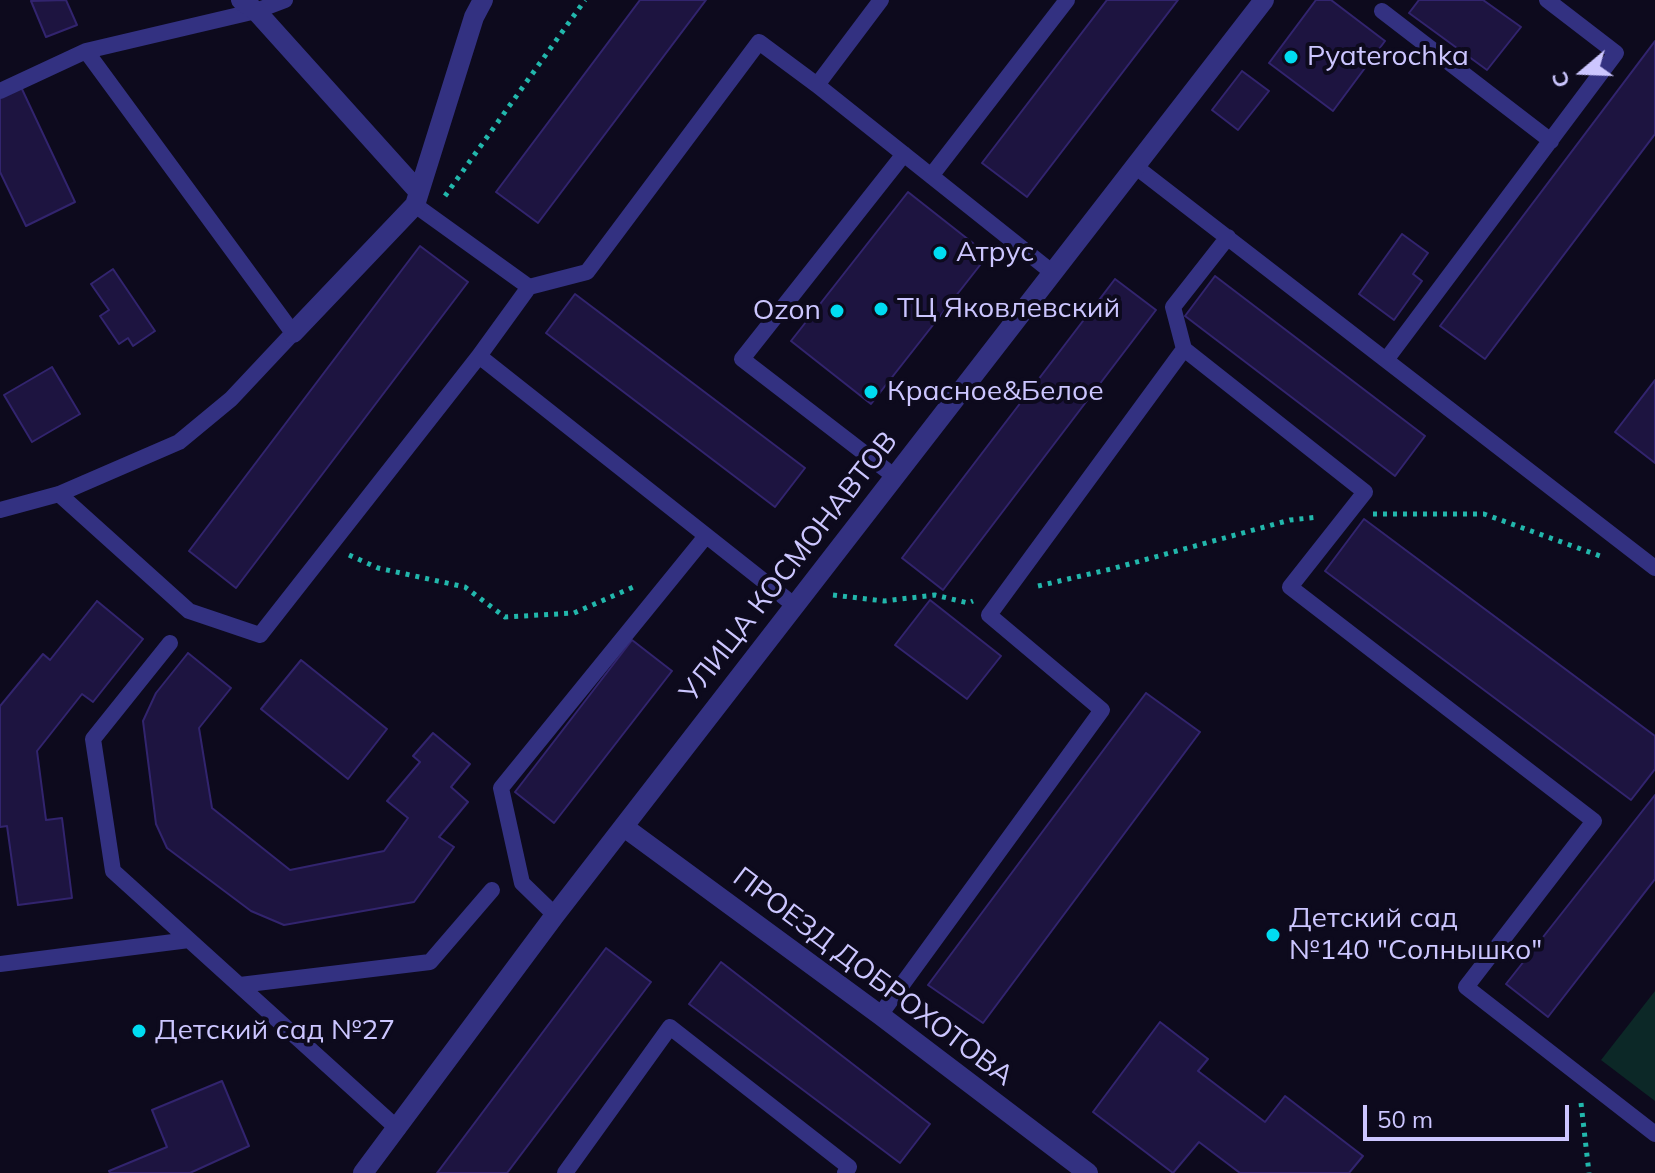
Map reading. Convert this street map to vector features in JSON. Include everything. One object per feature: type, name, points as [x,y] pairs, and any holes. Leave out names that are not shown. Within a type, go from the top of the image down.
[{"type":"street","points":[[293,333],[421,204],[474,17],[483,0]]},
{"type":"street","name":"УЛИЦА КОСМОНАВТОВ","points":[[363,1173],[555,915],[1264,0]]},
{"type":"street","points":[[249,5],[421,204]]},
{"type":"street","name":"ПРОЕЗД ДОБРОХОТОВА","points":[[624,827],[1088,1173]]},
{"type":"lane","points":[[0,91],[86,51],[249,5],[285,0]]},
{"type":"lane","points":[[817,85],[881,0]]},
{"type":"lane","points":[[931,176],[1067,0]]},
{"type":"lane","points":[[1386,360],[1616,53],[1547,0]]},
{"type":"lane","points":[[1382,11],[1551,141]]},
{"type":"lane","points":[[59,494],[189,611],[260,635],[479,356],[529,287],[587,272],[759,42],[1053,273]]},
{"type":"lane","points":[[0,510],[59,494],[179,442],[231,399],[293,333],[86,51]]},
{"type":"lane","points":[[894,476],[742,359],[904,154]]},
{"type":"lane","points":[[1136,167],[1655,568]]},
{"type":"lane","points":[[421,204],[529,287]]},
{"type":"lane","points":[[1228,237],[1173,307],[1184,349],[1365,492],[1290,587],[1594,821],[1466,987],[1655,1134]]},
{"type":"lane","points":[[880,1015],[1102,710],[989,615],[1184,349]]},
{"type":"lane","points":[[479,356],[706,536],[799,598]]},
{"type":"lane","points":[[555,915],[522,883],[501,788],[706,536]]},
{"type":"lane","points":[[170,643],[93,739],[113,871],[398,1129]]},
{"type":"lane","points":[[240,985],[430,962],[492,890]]},
{"type":"lane","points":[[0,964],[189,940]]},
{"type":"lane","points":[[565,1173],[670,1027],[849,1167],[845,1173]]},
{"type":"path","points":[[421,204],[585,0]]},
{"type":"path","points":[[799,598],[884,601],[935,595],[968,603],[1111,569],[1290,520],[1347,514],[1484,514],[1611,560]]},
{"type":"path","points":[[329,546],[378,568],[465,587],[505,617],[574,613],[640,584]]},
{"type":"path","points":[[1577,1074],[1589,1173]]},
{"type":"green space","points":[[1655,991],[1655,1101],[1601,1060]]},
{"type":"building","points":[[66,0],[77,25],[46,37],[31,1]]},
{"type":"building","points":[[640,0],[706,0],[538,223],[496,192]]},
{"type":"building","points":[[1107,0],[1178,0],[1027,197],[982,163]]},
{"type":"building","points":[[1316,0],[1331,0],[1385,41],[1333,111],[1269,63]]},
{"type":"building","points":[[1419,0],[1483,0],[1521,27],[1487,70],[1409,13]]},
{"type":"building","points":[[1655,41],[1655,134],[1485,359],[1440,326]]},
{"type":"building","points":[[1242,71],[1269,91],[1238,130],[1212,110]]},
{"type":"building","points":[[21,87],[75,202],[26,226],[0,172],[0,97]]},
{"type":"building","name":"ТЦ Яковлевский","points":[[908,192],[988,255],[871,404],[791,341]]},
{"type":"building","points":[[1402,234],[1428,253],[1413,274],[1422,281],[1394,320],[1359,294]]},
{"type":"building","points":[[420,246],[468,282],[236,588],[189,551]]},
{"type":"building","points":[[113,269],[155,331],[133,346],[128,338],[119,344],[100,316],[109,310],[91,284]]},
{"type":"building","points":[[1215,276],[1425,436],[1395,476],[1185,316]]},
{"type":"building","points":[[1115,279],[1156,310],[943,590],[902,558]]},
{"type":"building","points":[[575,294],[805,468],[775,507],[546,333]]},
{"type":"building","points":[[52,367],[80,414],[32,442],[4,395]]},
{"type":"building","points":[[1655,380],[1655,463],[1615,432]]},
{"type":"building","points":[[1364,519],[1655,736],[1655,769],[1631,800],[1325,571]]},
{"type":"building","points":[[930,600],[1001,656],[967,699],[895,645]]},
{"type":"building","points":[[97,601],[143,639],[93,702],[82,694],[37,751],[46,820],[62,818],[72,898],[18,905],[7,826],[0,827],[0,706],[43,654],[50,660]]},
{"type":"building","points":[[632,640],[672,671],[554,823],[515,792]]},
{"type":"building","points":[[188,653],[231,688],[199,728],[212,808],[290,870],[384,851],[408,818],[387,801],[420,762],[413,756],[433,733],[470,764],[451,787],[468,802],[439,837],[454,847],[414,902],[284,925],[251,911],[167,848],[156,824],[143,721],[156,693]]},
{"type":"building","points":[[301,660],[387,729],[348,779],[261,709]]},
{"type":"building","points":[[1146,693],[1200,732],[983,1023],[928,985]]},
{"type":"building","points":[[1655,795],[1655,879],[1548,1017],[1506,984]]},
{"type":"building","points":[[606,948],[651,982],[507,1173],[437,1173]]},
{"type":"building","points":[[721,962],[930,1124],[900,1163],[689,1004]]},
{"type":"building","points":[[1160,1022],[1208,1059],[1198,1071],[1265,1122],[1285,1096],[1363,1156],[1349,1173],[1240,1173],[1199,1142],[1173,1173],[1093,1112]]},
{"type":"building","points":[[222,1081],[249,1146],[190,1173],[110,1173],[167,1147],[152,1110]]},
{"type":"place","name":"Pyaterochka","points":[[1291,57]]},
{"type":"place","name":"Атрус","points":[[940,253]]},
{"type":"place","name":"ТЦ Яковлевский","points":[[881,309]]},
{"type":"place","name":"Ozon","points":[[837,311]]},
{"type":"place","name":"Красное&Белое","points":[[871,392]]},
{"type":"place","name":"Детский сад №140 \"Солнышко\"","points":[[1273,935]]},
{"type":"place","name":"Детский сад №27","points":[[139,1031]]}]
